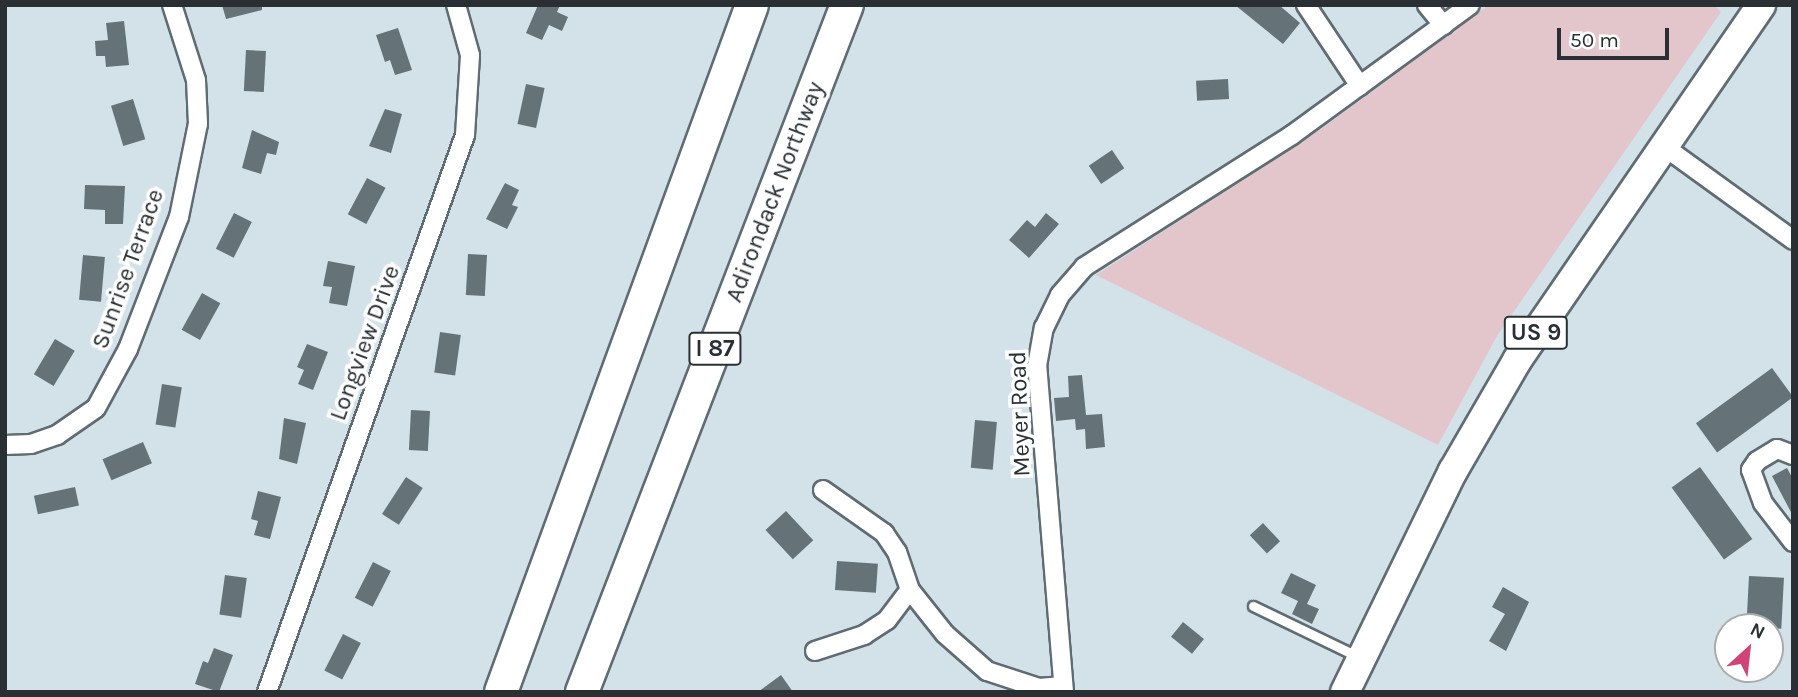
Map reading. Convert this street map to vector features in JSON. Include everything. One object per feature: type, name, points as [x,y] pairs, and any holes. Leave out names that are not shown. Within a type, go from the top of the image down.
[{"type":"highway","points":[[501,692],[752,5]]},
{"type":"highway","name":"Adirondack Northway","points":[[582,692],[847,5]]},
{"type":"highway","points":[[596,692],[643,538]]},
{"type":"main road","name":"US 9","points":[[1347,688],[1453,471],[1518,359],[1662,145],[1761,5]]},
{"type":"street","name":"Sunrise Terrace","points":[[5,445],[31,444],[57,435],[96,408],[128,349],[174,229],[198,124],[196,80],[172,5]]},
{"type":"street","name":"Longview Drive","points":[[267,692],[465,135],[470,55],[456,5]]},
{"type":"street","points":[[1306,5],[1360,86]]},
{"type":"street","points":[[1427,5],[1443,25]]},
{"type":"street","name":"Meyer Road","points":[[1063,689],[1037,366],[1052,309],[1084,267],[1292,135],[1470,5]]},
{"type":"street","points":[[1662,145],[1793,240]]},
{"type":"street","points":[[1793,455],[1777,449],[1757,461],[1751,470],[1763,503],[1793,542]]},
{"type":"street","points":[[823,490],[884,533],[897,552],[910,590],[945,634],[987,671],[1039,688],[1063,689]]},
{"type":"street","points":[[815,651],[864,635],[887,620],[910,590]]},
{"type":"lane","points":[[1252,606],[1362,658]]},
{"type":"shaded area","points":[[1489,5],[1714,5],[1721,12],[1497,336],[1438,445],[1096,275],[1324,127]]},
{"type":"building","points":[[222,5],[262,5],[262,10],[226,19]]},
{"type":"building","points":[[538,5],[560,5],[557,12],[568,17],[562,31],[549,25],[542,40],[526,33]]},
{"type":"building","points":[[1235,5],[1279,5],[1300,23],[1283,44]]},
{"type":"building","points":[[124,21],[129,65],[106,67],[105,56],[96,56],[95,41],[108,40],[106,23]]},
{"type":"building","points":[[398,28],[412,70],[395,75],[390,60],[385,62],[376,35]]},
{"type":"building","points":[[246,50],[266,51],[264,92],[244,91]]},
{"type":"building","points":[[1228,79],[1229,99],[1197,101],[1196,81]]},
{"type":"building","points":[[526,84],[545,88],[536,128],[517,124]]},
{"type":"building","points":[[133,99],[145,139],[123,146],[111,106]]},
{"type":"building","points":[[385,109],[402,114],[391,153],[369,146]]},
{"type":"building","points":[[252,130],[279,142],[276,155],[267,153],[261,174],[242,168]]},
{"type":"building","points":[[1112,150],[1124,168],[1101,184],[1089,166]]},
{"type":"building","points":[[367,178],[386,188],[366,224],[348,214]]},
{"type":"building","points":[[505,183],[519,190],[512,205],[518,207],[507,229],[486,219]]},
{"type":"building","points":[[85,185],[125,186],[123,224],[105,224],[105,210],[84,209]]},
{"type":"building","points":[[234,213],[252,222],[234,258],[216,249]]},
{"type":"building","points":[[1046,213],[1059,224],[1029,258],[1009,240],[1027,220],[1035,227]]},
{"type":"building","points":[[468,254],[487,255],[485,296],[466,295]]},
{"type":"building","points":[[83,255],[105,257],[101,302],[79,300]]},
{"type":"building","points":[[328,261],[355,266],[347,306],[329,303],[332,287],[323,286]]},
{"type":"building","points":[[202,293],[220,303],[200,340],[182,330]]},
{"type":"building","points":[[440,332],[461,335],[455,376],[434,373]]},
{"type":"building","points":[[55,339],[75,351],[54,386],[34,374]]},
{"type":"building","points":[[307,344],[328,352],[313,390],[298,384],[304,370],[297,367]]},
{"type":"building","points":[[1772,368],[1793,397],[1717,452],[1696,423]]},
{"type":"building","points":[[1082,375],[1086,415],[1102,414],[1105,447],[1086,449],[1085,429],[1076,430],[1075,419],[1056,421],[1054,398],[1069,397],[1068,376]]},
{"type":"building","points":[[162,384],[182,387],[175,428],[156,424]]},
{"type":"building","points":[[411,410],[430,411],[428,451],[409,450]]},
{"type":"building","points":[[284,418],[306,423],[297,464],[279,459]]},
{"type":"building","points":[[975,420],[997,422],[993,470],[971,468]]},
{"type":"building","points":[[143,442],[152,463],[111,480],[102,459]]},
{"type":"building","points":[[1700,467],[1752,539],[1724,560],[1672,488]]},
{"type":"building","points":[[1787,468],[1793,479],[1793,516],[1772,476]]},
{"type":"building","points":[[406,477],[423,488],[399,525],[382,514]]},
{"type":"building","points":[[75,487],[79,506],[38,514],[34,496]]},
{"type":"building","points":[[258,491],[281,497],[270,539],[254,535],[258,521],[251,519]]},
{"type":"building","points":[[786,511],[813,540],[793,559],[766,530]]},
{"type":"building","points":[[1263,523],[1280,541],[1267,554],[1250,535]]},
{"type":"building","points":[[837,561],[878,564],[876,593],[835,590]]},
{"type":"building","points":[[373,562],[391,571],[373,607],[355,598]]},
{"type":"building","points":[[1291,573],[1316,585],[1307,604],[1319,609],[1312,624],[1292,614],[1298,601],[1281,593]]},
{"type":"building","points":[[225,575],[247,578],[241,618],[219,615]]},
{"type":"building","points":[[1749,576],[1784,578],[1782,613],[1747,613]]},
{"type":"building","points":[[1503,587],[1529,602],[1506,651],[1489,641],[1505,614],[1492,607]]},
{"type":"building","points":[[1183,622],[1204,639],[1192,654],[1171,637]]},
{"type":"building","points":[[343,634],[361,643],[342,680],[324,671]]},
{"type":"building","points":[[214,648],[233,655],[219,692],[195,684],[203,661],[208,663]]},
{"type":"building","points":[[781,675],[793,692],[758,692]]}]
